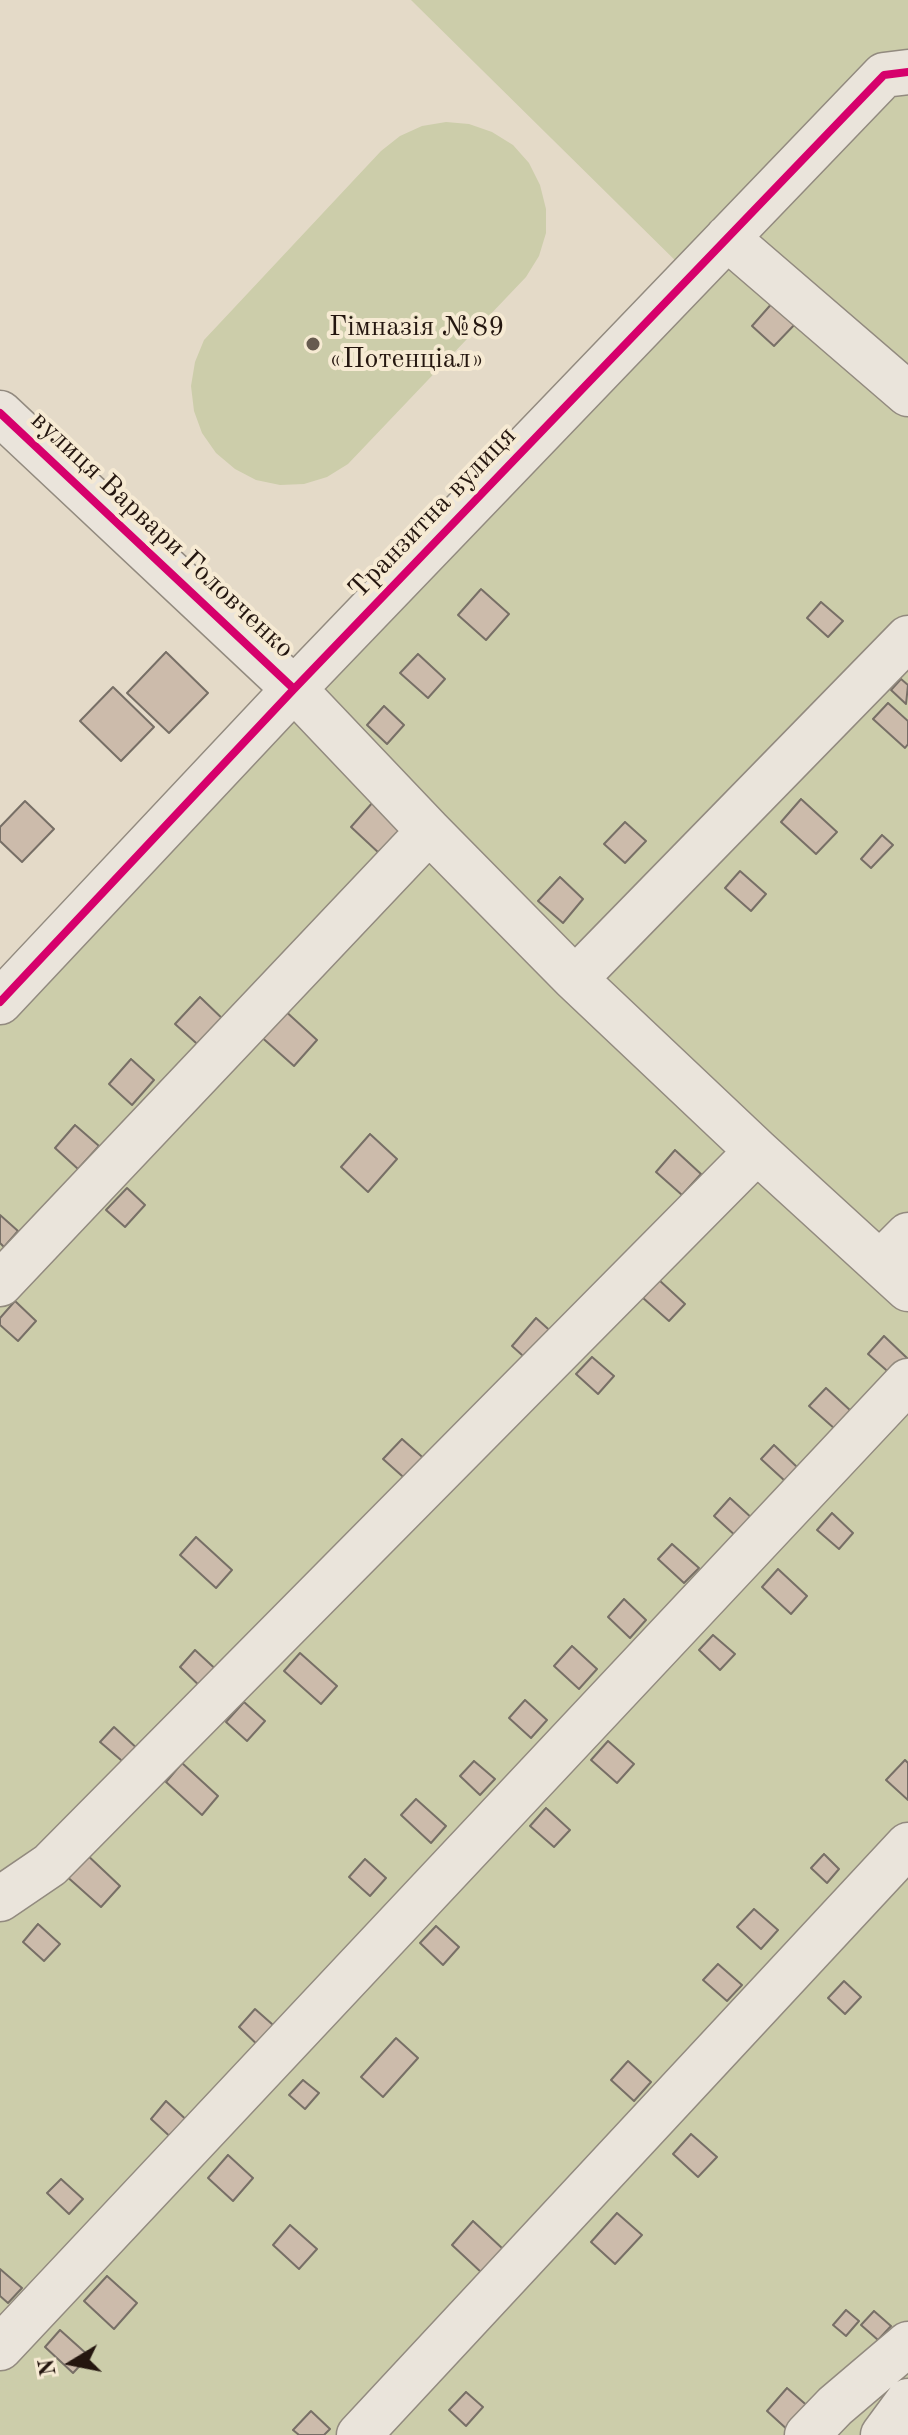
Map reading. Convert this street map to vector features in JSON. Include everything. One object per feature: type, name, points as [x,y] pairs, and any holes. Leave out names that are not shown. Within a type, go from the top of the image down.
[{"type":"street","name":"Транзитна вулиця","points":[[0,1002],[294,689],[884,75],[908,72]]},
{"type":"street","points":[[727,238],[908,394]]},
{"type":"street","name":"вулиця Варвари Головченко","points":[[0,413],[294,689],[575,979],[757,1151],[899,1262]]},
{"type":"street","points":[[575,979],[908,638]]},
{"type":"street","points":[[0,1284],[429,831]]},
{"type":"street","points":[[0,1899],[50,1865],[757,1151]]},
{"type":"street","points":[[0,2348],[908,1381]]},
{"type":"street","points":[[359,2435],[908,1845]]},
{"type":"street","points":[[807,2435],[835,2406],[908,2344]]},
{"type":"street","points":[[883,2435],[908,2401]]},
{"type":"green space","points":[[411,0],[908,0],[908,2435],[0,2435],[0,1002],[691,276]]},
{"type":"green space","points":[[446,122],[469,124],[492,132],[513,145],[529,163],[540,185],[546,209],[546,233],[539,256],[526,277],[348,464],[327,477],[304,484],[280,485],[256,480],[235,469],[216,453],[202,433],[194,411],[191,386],[195,362],[204,340],[381,151],[400,136],[422,126]]},
{"type":"building","points":[[774,301],[797,322],[774,346],[752,326]]},
{"type":"building","points":[[481,589],[509,614],[486,640],[458,615]]},
{"type":"building","points":[[821,602],[843,621],[828,637],[807,618]]},
{"type":"building","points":[[166,652],[208,693],[169,733],[127,693]]},
{"type":"building","points":[[418,654],[445,679],[428,698],[400,673]]},
{"type":"building","points":[[901,679],[908,685],[906,704],[891,690]]},
{"type":"building","points":[[113,687],[154,727],[121,761],[80,721]]},
{"type":"building","points":[[888,703],[908,721],[908,744],[905,748],[873,719]]},
{"type":"building","points":[[384,706],[404,725],[387,744],[367,725]]},
{"type":"building","points":[[801,799],[837,832],[816,854],[781,822]]},
{"type":"building","points":[[25,801],[54,829],[22,862],[0,841],[0,827]]},
{"type":"building","points":[[373,802],[403,829],[380,854],[351,827]]},
{"type":"building","points":[[625,822],[646,841],[625,863],[604,844]]},
{"type":"building","points":[[882,835],[893,845],[871,868],[861,859]]},
{"type":"building","points":[[740,871],[766,894],[751,911],[725,888]]},
{"type":"building","points":[[560,877],[583,899],[563,923],[538,901]]},
{"type":"building","points":[[200,997],[229,1025],[205,1051],[175,1024]]},
{"type":"building","points":[[282,1008],[317,1040],[294,1066],[258,1034]]},
{"type":"building","points":[[131,1059],[154,1080],[132,1105],[109,1084]]},
{"type":"building","points":[[75,1125],[99,1146],[78,1169],[55,1148]]},
{"type":"building","points":[[370,1134],[397,1159],[368,1192],[341,1167]]},
{"type":"building","points":[[675,1150],[701,1174],[682,1195],[656,1172]]},
{"type":"building","points":[[127,1188],[145,1205],[125,1227],[106,1210]]},
{"type":"building","points":[[0,1215],[18,1231],[4,1247],[0,1243]]},
{"type":"building","points":[[659,1280],[685,1304],[669,1321],[643,1298]]},
{"type":"building","points":[[15,1301],[36,1321],[18,1341],[0,1325],[0,1318]]},
{"type":"building","points":[[536,1318],[556,1336],[532,1364],[512,1346]]},
{"type":"building","points":[[884,1336],[908,1359],[893,1376],[868,1354]]},
{"type":"building","points":[[592,1357],[614,1376],[598,1394],[576,1374]]},
{"type":"building","points":[[826,1388],[851,1411],[835,1429],[809,1406]]},
{"type":"building","points":[[402,1439],[429,1463],[410,1483],[383,1459]]},
{"type":"building","points":[[774,1445],[797,1467],[785,1481],[761,1459]]},
{"type":"building","points":[[730,1498],[754,1520],[738,1538],[714,1516]]},
{"type":"building","points":[[832,1513],[853,1533],[839,1549],[817,1530]]},
{"type":"building","points":[[196,1537],[232,1570],[216,1588],[180,1555]]},
{"type":"building","points":[[672,1544],[699,1568],[684,1583],[658,1559]]},
{"type":"building","points":[[778,1569],[807,1596],[791,1614],[762,1587]]},
{"type":"building","points":[[624,1599],[646,1620],[630,1638],[608,1617]]},
{"type":"building","points":[[713,1635],[735,1654],[720,1670],[699,1650]]},
{"type":"building","points":[[572,1646],[597,1669],[579,1689],[554,1666]]},
{"type":"building","points":[[195,1650],[222,1675],[206,1692],[180,1667]]},
{"type":"building","points":[[300,1653],[337,1686],[321,1704],[284,1671]]},
{"type":"building","points":[[525,1700],[547,1720],[531,1738],[509,1718]]},
{"type":"building","points":[[244,1702],[265,1721],[247,1741],[226,1722]]},
{"type":"building","points":[[114,1727],[141,1752],[128,1766],[100,1742]]},
{"type":"building","points":[[608,1741],[634,1764],[617,1783],[591,1760]]},
{"type":"building","points":[[905,1760],[908,1763],[908,1800],[886,1780]]},
{"type":"building","points":[[474,1761],[495,1779],[480,1795],[460,1776]]},
{"type":"building","points":[[182,1763],[218,1796],[202,1815],[166,1782]]},
{"type":"building","points":[[416,1799],[446,1826],[431,1843],[401,1815]]},
{"type":"building","points":[[546,1808],[570,1830],[554,1847],[530,1826]]},
{"type":"building","points":[[84,1852],[120,1886],[101,1907],[64,1874]]},
{"type":"building","points":[[824,1854],[839,1869],[827,1883],[811,1868]]},
{"type":"building","points":[[365,1859],[386,1878],[370,1896],[349,1877]]},
{"type":"building","points":[[754,1909],[778,1930],[761,1949],[737,1927]]},
{"type":"building","points":[[38,1924],[60,1944],[44,1961],[23,1942]]},
{"type":"building","points":[[436,1926],[459,1947],[443,1965],[420,1943]]},
{"type":"building","points":[[718,1964],[742,1985],[727,2001],[703,1980]]},
{"type":"building","points":[[844,1981],[861,1997],[845,2014],[828,1998]]},
{"type":"building","points":[[255,2009],[281,2032],[264,2051],[239,2027]]},
{"type":"building","points":[[396,2038],[418,2058],[383,2097],[361,2077]]},
{"type":"building","points":[[628,2061],[651,2082],[634,2101],[611,2080]]},
{"type":"building","points":[[303,2080],[319,2093],[305,2109],[289,2095]]},
{"type":"building","points":[[166,2101],[192,2125],[176,2142],[151,2119]]},
{"type":"building","points":[[691,2134],[717,2157],[698,2177],[673,2154]]},
{"type":"building","points":[[228,2155],[253,2178],[233,2201],[208,2178]]},
{"type":"building","points":[[61,2179],[83,2199],[69,2214],[47,2193]]},
{"type":"building","points":[[617,2213],[642,2235],[615,2264],[591,2242]]},
{"type":"building","points":[[473,2221],[503,2249],[482,2273],[452,2245]]},
{"type":"building","points":[[290,2225],[317,2249],[299,2269],[273,2245]]},
{"type":"building","points":[[0,2269],[22,2288],[8,2303],[0,2296]]},
{"type":"building","points":[[107,2276],[137,2303],[114,2329],[84,2301]]},
{"type":"building","points":[[846,2310],[859,2321],[846,2336],[833,2325]]},
{"type":"building","points":[[874,2311],[891,2326],[878,2340],[861,2325]]},
{"type":"building","points":[[60,2330],[89,2356],[73,2373],[45,2347]]},
{"type":"building","points":[[787,2388],[811,2409],[790,2432],[767,2411]]},
{"type":"building","points":[[466,2392],[483,2407],[466,2426],[449,2410]]},
{"type":"building","points":[[311,2411],[330,2429],[324,2435],[299,2435],[293,2430]]},
{"type":"cycle path","points":[[0,1002],[294,689],[884,75],[908,72]]},
{"type":"cycle path","points":[[0,413],[294,689]]},
{"type":"place","name":"Гімназія №89 «Потенціал»","points":[[313,344]]}]
